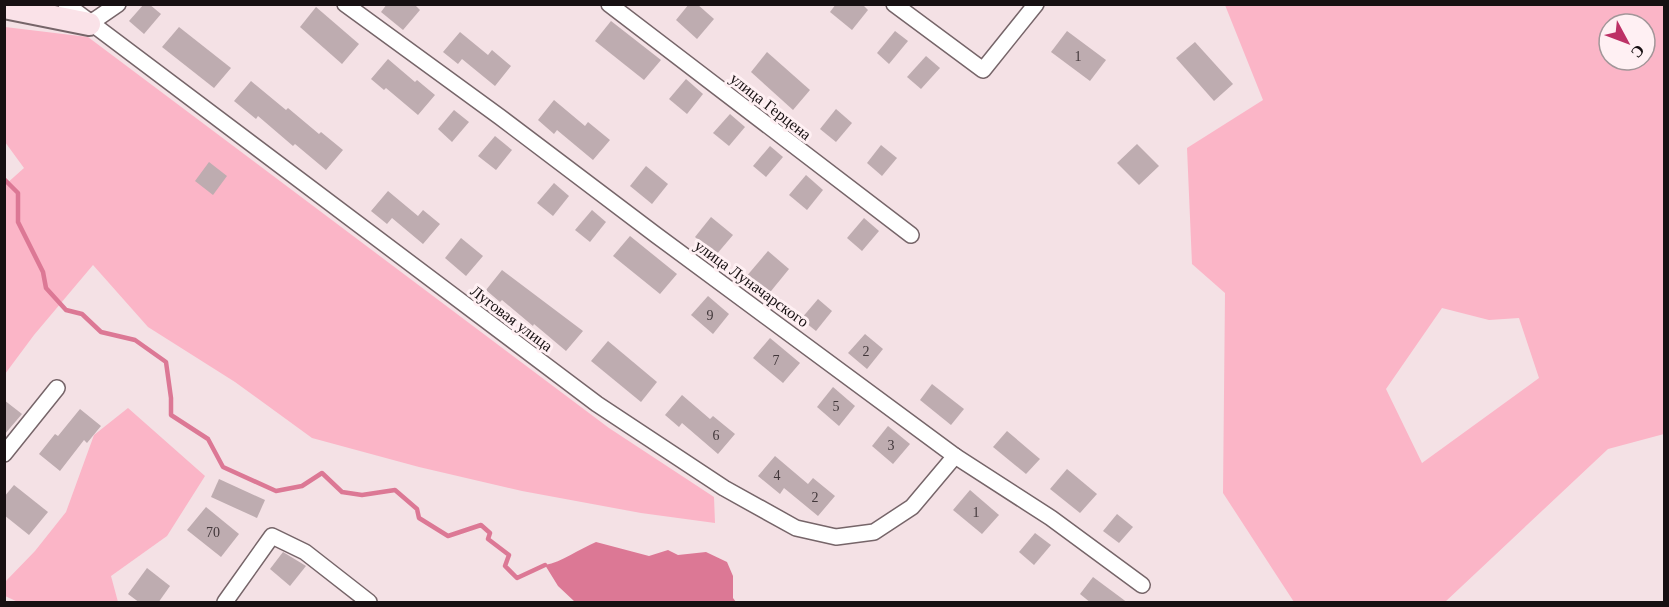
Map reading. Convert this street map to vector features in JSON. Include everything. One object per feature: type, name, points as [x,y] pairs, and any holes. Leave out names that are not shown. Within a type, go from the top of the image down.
[{"type":"street","name":"Луговая улица","points":[[66,4],[89,24],[597,404],[724,488],[796,528],[836,537],[874,532],[912,507],[955,456]]},
{"type":"street","points":[[4,7],[89,24],[118,4]]},
{"type":"street","name":"улица Луначарского","points":[[345,4],[955,456],[1051,518],[1142,585]]},
{"type":"street","name":"улица Герцена","points":[[609,4],[911,235]]},
{"type":"street","points":[[894,4],[983,70],[1036,4]]},
{"type":"street","points":[[5,450],[57,388]]},
{"type":"street","points":[[225,603],[272,536],[305,552],[369,603]]},
{"type":"shaded area","points":[[1225,5],[1664,5],[1664,434],[1608,449],[1445,602],[1294,602],[1223,493],[1225,293],[1192,264],[1187,148],[1263,100]],"holes":[[[1442,308],[1489,320],[1519,318],[1539,378],[1422,463],[1386,389]]]},
{"type":"shaded area","points":[[5,27],[88,37],[609,428],[714,497],[715,523],[641,513],[522,491],[419,467],[312,438],[235,382],[148,327],[93,265],[34,335],[5,374],[5,185],[24,168],[5,142]]},
{"type":"shaded area","points":[[128,408],[205,476],[167,536],[111,576],[118,602],[18,602],[5,596],[5,582],[35,551],[66,512],[94,435]]},
{"type":"shaded area","points":[[596,542],[649,556],[668,550],[678,555],[706,552],[727,562],[733,576],[733,598],[736,602],[575,602],[558,586],[545,565]]},
{"type":"building","points":[[144,4],[149,4],[161,14],[144,34],[129,21]]},
{"type":"building","points":[[387,4],[414,4],[420,10],[403,30],[381,12]]},
{"type":"building","points":[[689,4],[697,4],[714,19],[697,39],[676,20]]},
{"type":"building","points":[[836,4],[862,4],[868,10],[852,30],[830,12]]},
{"type":"building","points":[[316,7],[359,44],[342,64],[300,27]]},
{"type":"building","points":[[611,21],[661,60],[644,80],[595,41]]},
{"type":"building","points":[[179,27],[231,68],[214,88],[162,47]]},
{"type":"building","points":[[895,31],[908,41],[889,64],[877,53]]},
{"type":"building","points":[[1067,31],[1106,60],[1090,81],[1051,52]]},
{"type":"building","points":[[460,32],[488,55],[492,50],[511,66],[495,86],[462,59],[458,64],[443,52]]},
{"type":"building","points":[[1195,42],[1233,84],[1214,101],[1176,58]]},
{"type":"building","points":[[767,52],[810,90],[793,110],[751,72]]},
{"type":"building","points":[[926,56],[940,68],[921,89],[907,77]]},
{"type":"building","points":[[388,59],[415,82],[417,80],[435,95],[418,115],[386,88],[384,90],[371,79]]},
{"type":"building","points":[[686,79],[703,94],[687,114],[669,99]]},
{"type":"building","points":[[251,81],[286,110],[288,108],[319,134],[321,132],[343,150],[326,170],[258,116],[256,119],[234,101]]},
{"type":"building","points":[[554,100],[585,126],[588,122],[610,140],[593,160],[557,130],[554,134],[538,120]]},
{"type":"building","points":[[836,109],[852,123],[836,142],[820,129]]},
{"type":"building","points":[[454,110],[469,122],[452,142],[438,129]]},
{"type":"building","points":[[730,114],[745,127],[729,146],[713,133]]},
{"type":"building","points":[[495,136],[512,150],[496,170],[478,156]]},
{"type":"building","points":[[1137,144],[1159,166],[1139,185],[1117,163]]},
{"type":"building","points":[[881,145],[897,158],[882,176],[867,163]]},
{"type":"building","points":[[770,146],[783,157],[766,177],[753,166]]},
{"type":"building","points":[[209,162],[227,176],[213,195],[195,181]]},
{"type":"building","points":[[646,166],[668,184],[652,204],[630,186]]},
{"type":"building","points":[[806,175],[823,190],[807,210],[789,195]]},
{"type":"building","points":[[554,183],[569,196],[553,216],[537,203]]},
{"type":"building","points":[[388,191],[418,216],[423,210],[440,224],[423,244],[392,218],[387,224],[371,211]]},
{"type":"building","points":[[592,210],[606,222],[590,242],[575,230]]},
{"type":"building","points":[[711,217],[733,235],[716,255],[695,237]]},
{"type":"building","points":[[864,218],[879,231],[862,251],[847,238]]},
{"type":"building","points":[[630,236],[677,274],[660,294],[613,256]]},
{"type":"building","points":[[461,238],[483,256],[466,276],[445,258]]},
{"type":"building","points":[[768,251],[789,269],[767,296],[745,278]]},
{"type":"building","points":[[502,270],[583,331],[566,351],[534,324],[533,326],[486,290]]},
{"type":"building","points":[[708,296],[729,314],[713,334],[691,315]]},
{"type":"building","points":[[818,299],[832,311],[816,331],[801,319]]},
{"type":"building","points":[[865,334],[883,349],[867,369],[848,353]]},
{"type":"building","points":[[770,338],[800,363],[783,383],[753,358]]},
{"type":"building","points":[[608,341],[657,382],[641,402],[591,361]]},
{"type":"building","points":[[932,384],[964,409],[951,425],[920,400]]},
{"type":"building","points":[[833,387],[855,406],[839,426],[817,407]]},
{"type":"building","points":[[682,395],[710,419],[713,416],[735,434],[718,454],[682,423],[679,427],[665,415]]},
{"type":"building","points":[[4,400],[22,414],[4,435]]},
{"type":"building","points":[[80,409],[101,426],[87,443],[84,440],[60,471],[39,454],[55,434],[58,436]]},
{"type":"building","points":[[888,426],[910,444],[893,464],[872,446]]},
{"type":"building","points":[[1007,431],[1040,459],[1026,474],[993,447]]},
{"type":"building","points":[[775,456],[808,484],[813,478],[835,496],[818,516],[784,488],[780,494],[758,476]]},
{"type":"building","points":[[1067,469],[1097,494],[1080,513],[1050,489]]},
{"type":"building","points":[[219,479],[265,500],[257,518],[211,497]]},
{"type":"building","points":[[14,485],[48,512],[29,535],[4,515],[4,497]]},
{"type":"building","points":[[970,490],[999,515],[982,534],[953,510]]},
{"type":"building","points":[[206,507],[239,534],[221,557],[187,530]]},
{"type":"building","points":[[1117,514],[1133,527],[1119,543],[1103,531]]},
{"type":"building","points":[[1035,533],[1051,545],[1034,565],[1019,552]]},
{"type":"building","points":[[283,552],[306,566],[290,586],[270,569]]},
{"type":"building","points":[[147,568],[170,586],[158,603],[140,603],[128,594]]},
{"type":"building","points":[[1093,577],[1128,603],[1091,603],[1080,594]]},
{"type":"waterway","points":[[4,179],[18,193],[18,222],[43,272],[46,288],[66,310],[82,314],[101,332],[135,340],[166,362],[171,415],[208,439],[223,467],[276,491],[302,486],[322,473],[342,492],[362,495],[395,490],[417,509],[419,518],[448,536],[481,525],[490,533],[488,539],[509,555],[505,566],[517,578],[545,565]]}]
